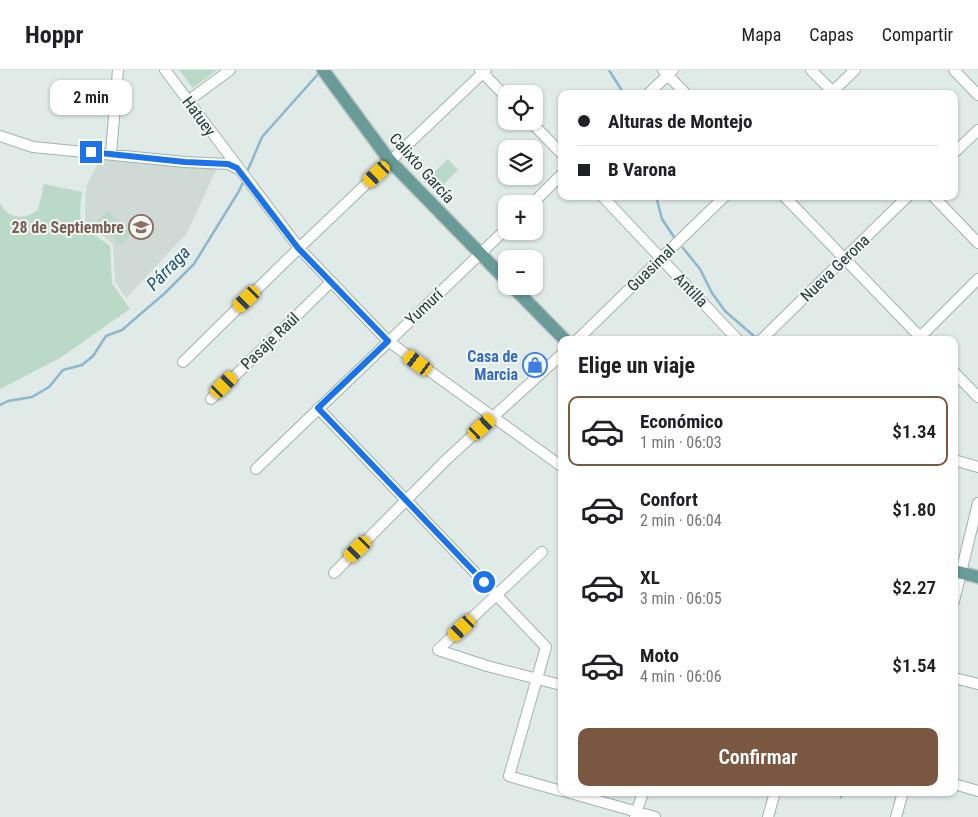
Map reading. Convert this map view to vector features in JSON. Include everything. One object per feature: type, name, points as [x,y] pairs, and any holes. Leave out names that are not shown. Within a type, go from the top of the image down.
[{"type":"main road","name":"Calixto García","points":[[326,74],[390,161],[498,272]]},
{"type":"main road","points":[[521,295],[561,336]]},
{"type":"main road","points":[[958,572],[978,577]]},
{"type":"street","points":[[111,153],[118,70]]},
{"type":"street","name":"Hatuey","points":[[165,70],[298,248],[330,283],[388,341],[558,464]]},
{"type":"street","points":[[188,102],[230,70]]},
{"type":"street","points":[[811,70],[829,90]]},
{"type":"street","points":[[835,90],[855,70]]},
{"type":"street","points":[[954,70],[978,95]]},
{"type":"street","points":[[183,362],[298,248],[483,71],[498,88]]},
{"type":"street","points":[[652,90],[668,72],[683,90]]},
{"type":"street","points":[[539,130],[558,150]]},
{"type":"street","points":[[958,149],[978,130]]},
{"type":"street","points":[[0,136],[33,147],[111,153],[185,162],[228,164],[237,168]]},
{"type":"street","points":[[541,195],[558,178]]},
{"type":"street","name":"Antilla","points":[[606,200],[734,336]]},
{"type":"street","name":"Guasimal","points":[[581,336],[721,200]]},
{"type":"street","points":[[788,200],[917,336]]},
{"type":"street","name":"Nueva Gerona","points":[[765,336],[904,200]]},
{"type":"street","points":[[937,200],[978,243]]},
{"type":"street","name":"Yumurí","points":[[256,469],[498,237]]},
{"type":"street","points":[[923,336],[978,279]]},
{"type":"street","name":"Pasaje Raúl","points":[[211,399],[330,283]]},
{"type":"street","points":[[334,573],[447,459],[558,358]]},
{"type":"street","points":[[958,376],[978,397]]},
{"type":"street","points":[[318,408],[546,647],[546,654],[509,776],[558,790]]},
{"type":"street","points":[[958,461],[978,467]]},
{"type":"street","points":[[958,569],[978,503]]},
{"type":"street","points":[[542,552],[438,650],[487,666],[558,684]]},
{"type":"street","points":[[958,679],[978,684]]},
{"type":"street","points":[[958,785],[978,791]]},
{"type":"street","points":[[579,796],[636,815],[655,817]]},
{"type":"street","points":[[636,815],[641,796]]},
{"type":"street","points":[[768,817],[774,796]]},
{"type":"street","points":[[896,817],[902,796]]},
{"type":"shaded area","name":"28 de Septiembre","points":[[100,160],[217,168],[187,233],[126,298],[115,281],[113,244],[85,221],[86,187]]},
{"type":"green space","points":[[179,70],[217,70],[193,88]]},
{"type":"green space","points":[[448,159],[458,170],[438,190],[427,179]]},
{"type":"green space","points":[[44,184],[82,192],[80,213],[83,225],[110,246],[112,283],[130,309],[60,358],[0,389],[0,203],[12,215],[17,217],[27,216],[38,210]]},
{"type":"green space","points":[[107,211],[132,233],[122,245],[96,223]]},
{"type":"waterway","points":[[609,70],[622,90]]},
{"type":"waterway","name":"Párraga","points":[[247,172],[262,137],[319,73]]},
{"type":"waterway","name":"Párraga","points":[[0,405],[8,401],[32,397],[49,387],[63,370],[82,365],[93,356],[106,336],[122,330],[165,293],[194,264],[244,180]]},
{"type":"waterway","points":[[657,200],[662,219],[674,237]]},
{"type":"waterway","points":[[683,248],[700,269],[712,293],[725,311],[754,336]]},
{"type":"place","name":"28 de Septiembre","points":[[141,227]]},
{"type":"place","name":"Casa de Marcia","points":[[535,365]]},
{"type":"route","points":[[91,152],[185,162],[228,164],[237,168],[298,248],[388,341],[318,408],[484,582]]}]
